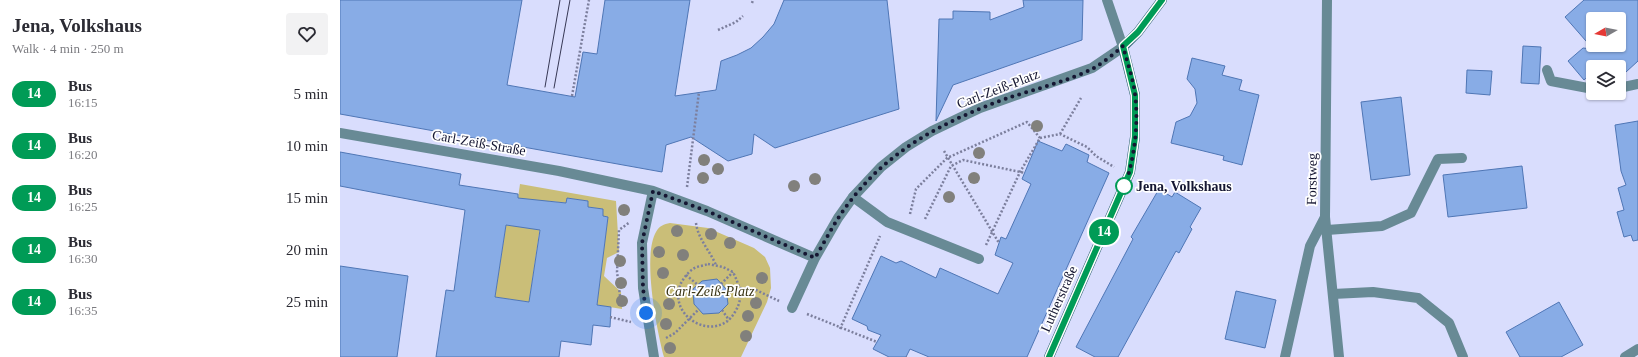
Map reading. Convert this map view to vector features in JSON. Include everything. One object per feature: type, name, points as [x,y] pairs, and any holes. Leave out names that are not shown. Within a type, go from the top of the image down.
[{"type":"street","points":[[1107,0],[1123,46],[1138,32],[1162,0]]},
{"type":"street","name":"Forstweg","points":[[1328,0],[1325,217],[1339,357]]},
{"type":"street","name":"Carl-Zeiß-Platz","points":[[792,308],[815,258],[838,218],[853,197],[881,167],[906,147],[932,131],[980,108],[1092,68],[1123,46]]},
{"type":"street","name":"Lutherstraße","points":[[1048,357],[1130,172],[1135,137],[1135,95],[1123,46]]},
{"type":"street","points":[[1547,70],[1551,81],[1586,88]]},
{"type":"street","points":[[1626,87],[1638,84]]},
{"type":"street","name":"Carl-Zeiß-Straße","points":[[340,133],[509,162],[653,191]]},
{"type":"street","points":[[1327,230],[1382,226],[1411,213],[1438,159],[1462,158]]},
{"type":"street","points":[[654,357],[643,288],[642,243],[653,191],[707,211],[815,258]]},
{"type":"street","points":[[853,197],[887,222],[980,259]]},
{"type":"street","points":[[1284,357],[1310,246],[1325,217]]},
{"type":"street","points":[[1333,294],[1373,292],[1418,298],[1449,323],[1463,357]]},
{"type":"street","points":[[1625,357],[1638,349]]},
{"type":"path","points":[[572,96],[589,0]]},
{"type":"path","points":[[718,30],[736,22],[743,16]]},
{"type":"path","points":[[686,188],[699,92]]},
{"type":"path","points":[[1060,134],[1081,98]]},
{"type":"path","points":[[906,230],[916,189],[947,158],[1027,122],[1040,138]]},
{"type":"path","points":[[992,232],[1020,172],[1040,138],[1060,134],[1087,147],[1096,156],[1115,168]]},
{"type":"path","points":[[944,151],[951,166],[999,243]]},
{"type":"path","points":[[918,235],[951,166],[963,160],[1024,173]]},
{"type":"path","points":[[621,304],[617,272],[619,230],[650,207]]},
{"type":"path","points":[[696,221],[697,233],[710,252],[716,266]]},
{"type":"path","points":[[840,329],[876,242],[887,222]]},
{"type":"path","points":[[708,264],[733,272],[740,288],[740,305],[729,320],[717,326],[706,326],[694,323],[681,308],[678,298],[679,289],[686,275],[693,269],[708,264]]},
{"type":"path","points":[[721,284],[733,272]]},
{"type":"path","points":[[686,275],[698,285]]},
{"type":"path","points":[[740,288],[754,289],[792,308]]},
{"type":"path","points":[[651,342],[664,339],[675,333],[699,310]]},
{"type":"path","points":[[722,310],[729,320]]},
{"type":"path","points":[[810,316],[840,329],[877,342]]},
{"type":"path","points":[[610,317],[648,326]]},
{"type":"green space","points":[[520,184],[616,201],[619,252],[607,258],[604,276],[621,292],[622,309],[597,305],[608,217],[603,216],[603,209],[588,207],[588,201],[567,198],[566,203],[550,201],[543,207],[529,302],[495,297],[506,225],[514,226]]},
{"type":"green space","name":"Carl-Zeiß-Platz","points":[[670,223],[708,228],[754,248],[765,257],[770,268],[771,288],[767,302],[741,357],[664,357],[652,294],[650,258],[652,243],[656,232],[662,226]]},
{"type":"building","points":[[340,0],[522,0],[507,85],[575,97],[583,52],[597,54],[605,0],[690,0],[675,96],[716,90],[721,61],[751,48],[763,37],[774,24],[784,0],[887,0],[899,109],[775,148],[754,134],[752,154],[728,161],[691,137],[666,145],[662,172],[340,114]]},
{"type":"building","points":[[1023,0],[1083,0],[1082,40],[953,85],[936,121],[939,19],[953,19],[953,11],[990,12],[990,20],[1024,7]]},
{"type":"building","points":[[1584,0],[1638,0],[1638,61],[1626,72],[1626,60],[1586,60],[1586,78],[1584,80],[1568,61],[1583,48],[1586,48],[1586,52],[1626,52],[1626,12],[1586,12],[1586,41],[1565,17]]},
{"type":"building","points":[[1523,46],[1541,47],[1539,84],[1521,83]]},
{"type":"building","points":[[1192,58],[1225,66],[1222,75],[1242,80],[1239,90],[1259,95],[1242,165],[1223,160],[1224,156],[1171,143],[1176,122],[1190,116],[1197,103],[1195,89],[1187,79]]},
{"type":"building","points":[[1467,70],[1492,71],[1490,95],[1466,93]]},
{"type":"building","points":[[1401,97],[1410,175],[1371,180],[1361,102]]},
{"type":"building","points":[[1638,121],[1638,240],[1633,241],[1631,235],[1624,237],[1617,212],[1624,210],[1618,188],[1626,185],[1621,171],[1615,125]]},
{"type":"building","points":[[1038,141],[1062,151],[1066,144],[1089,155],[1087,162],[1109,173],[1027,357],[929,357],[910,349],[906,357],[889,357],[873,349],[881,335],[868,330],[867,326],[852,319],[881,256],[896,263],[901,261],[936,278],[940,268],[998,294],[1013,263],[995,255],[1001,237],[1006,239],[1031,184],[1022,179]]},
{"type":"building","points":[[340,152],[461,174],[459,185],[518,194],[518,198],[566,203],[567,198],[588,201],[588,207],[603,209],[603,216],[608,217],[597,305],[611,307],[610,327],[593,325],[591,345],[561,341],[559,357],[436,357],[446,290],[454,291],[465,210],[340,186]],"holes":[[[506,225],[540,230],[529,302],[495,297]]]},
{"type":"building","points":[[1522,166],[1527,208],[1448,217],[1443,175]]},
{"type":"building","points":[[1159,189],[1172,197],[1175,192],[1201,208],[1190,227],[1192,229],[1179,253],[1176,251],[1118,357],[1095,357],[1076,347],[1133,239],[1131,237]]},
{"type":"building","points":[[340,266],[408,276],[397,357],[340,357]]},
{"type":"building","points":[[717,279],[726,289],[728,304],[719,313],[703,314],[694,304],[693,289],[702,281]]},
{"type":"building","points":[[1236,291],[1276,300],[1265,348],[1225,339]]},
{"type":"building","points":[[1559,302],[1583,345],[1561,357],[1520,357],[1506,332]]},
{"type":"tram line","points":[[545,87],[560,0]]},
{"type":"tram line","points":[[554,88],[570,0]]},
{"type":"bus line","name":"14","points":[[1049,357],[1124,189],[1130,172],[1135,137],[1135,95],[1123,46],[1138,32],[1162,0]]},
{"type":"place","name":"Jena, Volkshaus","points":[[1124,186]]},
{"type":"route","points":[[646,313],[643,288],[642,243],[653,191],[683,201],[815,258],[838,218],[853,197],[881,167],[906,147],[932,131],[980,108],[1092,68],[1108,59],[1123,46],[1135,95],[1135,137],[1130,172],[1124,189],[1124,186]]}]
